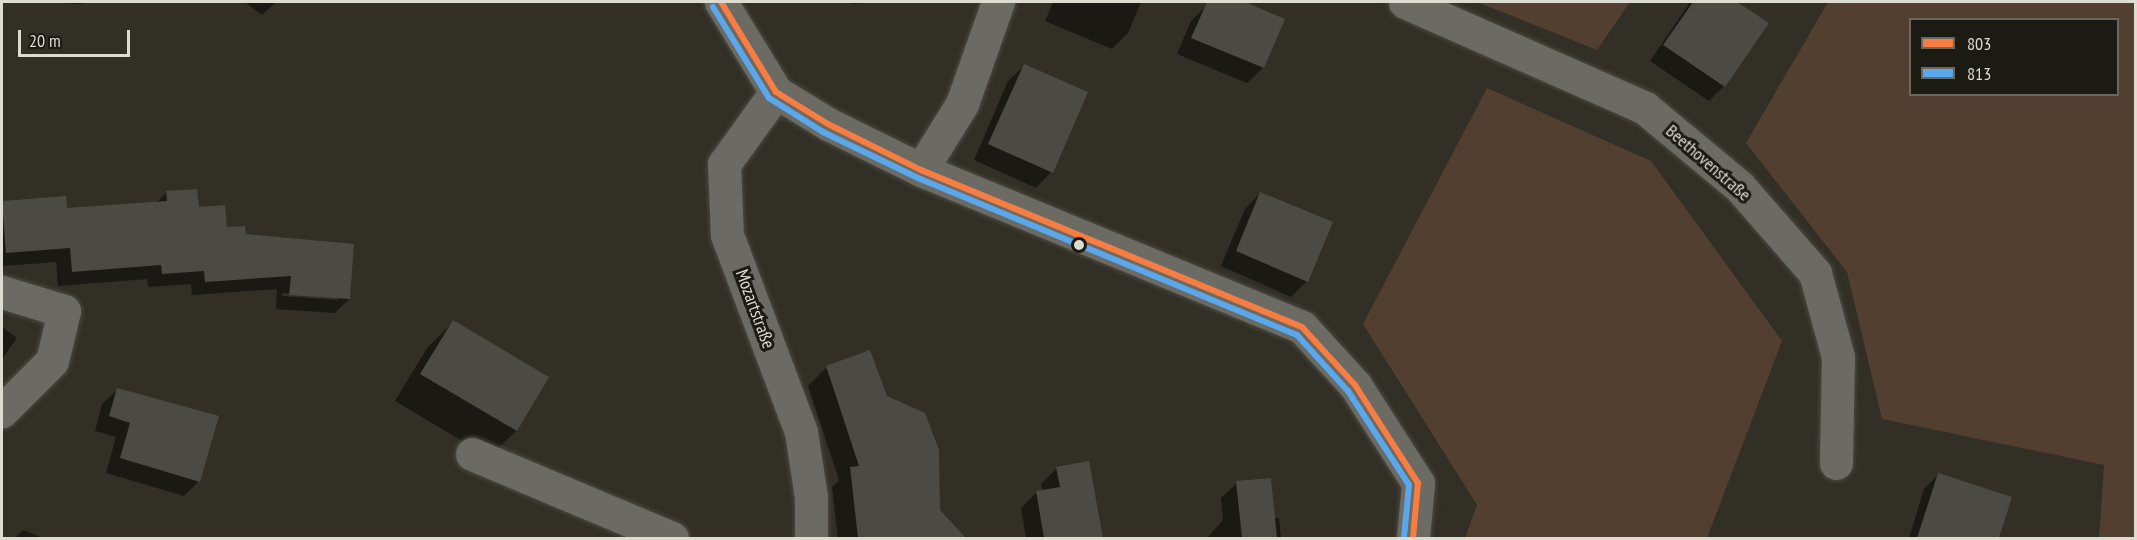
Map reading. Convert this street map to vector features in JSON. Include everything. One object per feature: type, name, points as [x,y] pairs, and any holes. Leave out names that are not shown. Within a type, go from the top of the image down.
[{"type":"street","points":[[721,2],[776,92],[828,124],[921,170],[1302,327],[1355,385],[1418,483],[1413,538]]},
{"type":"street","points":[[921,170],[962,104],[998,2]]},
{"type":"street","name":"Beethovenstraße","points":[[1405,2],[1645,108],[1739,186],[1815,273],[1838,357],[1836,463]]},
{"type":"street","name":"Mozartstraße","points":[[776,92],[724,164],[727,235],[801,432],[811,497],[810,538]]},
{"type":"street","points":[[2,292],[64,311],[52,361],[2,411]]},
{"type":"street","points":[[472,453],[672,538]]},
{"type":"shaded area","points":[[1477,2],[1630,2],[1597,50]]},
{"type":"shaded area","points":[[1828,2],[2135,2],[2135,538],[2099,538],[2104,465],[1882,419],[1847,272],[1746,143]]},
{"type":"shaded area","points":[[1487,88],[1651,161],[1782,341],[1707,538],[1465,538],[1477,505],[1363,324]]},
{"type":"building","points":[[1207,2],[1245,2],[1285,19],[1264,68],[1191,38]]},
{"type":"building","points":[[1693,2],[1737,2],[1769,23],[1725,87],[1663,45]]},
{"type":"building","points":[[1024,64],[1088,92],[1053,173],[988,144]]},
{"type":"building","points":[[197,189],[199,207],[225,205],[227,227],[245,226],[246,234],[354,244],[350,299],[289,295],[291,276],[205,282],[204,271],[162,274],[161,265],[72,272],[70,248],[6,253],[2,201],[66,196],[67,208],[167,201],[166,191]]},
{"type":"building","points":[[1260,192],[1333,222],[1308,282],[1236,251]]},
{"type":"building","points":[[453,320],[549,377],[517,431],[420,374]]},
{"type":"building","points":[[870,350],[887,396],[925,413],[939,450],[940,510],[966,538],[858,538],[850,467],[859,466],[826,366]]},
{"type":"building","points":[[117,388],[219,416],[200,482],[120,458],[130,423],[109,416]]},
{"type":"building","points":[[1089,461],[1103,538],[1044,538],[1036,491],[1060,487],[1056,467]]},
{"type":"building","points":[[1938,473],[2012,497],[1999,538],[1917,538]]},
{"type":"building","points":[[1271,478],[1277,538],[1242,538],[1236,481]]},
{"type":"transit line","name":"803","points":[[721,2],[776,92],[828,124],[921,170],[1302,327],[1355,385],[1418,483],[1413,538]]},
{"type":"transit line","name":"813","points":[[713,7],[769,98],[823,132],[918,178],[1297,335],[1348,391],[1409,485],[1404,537]]}]
